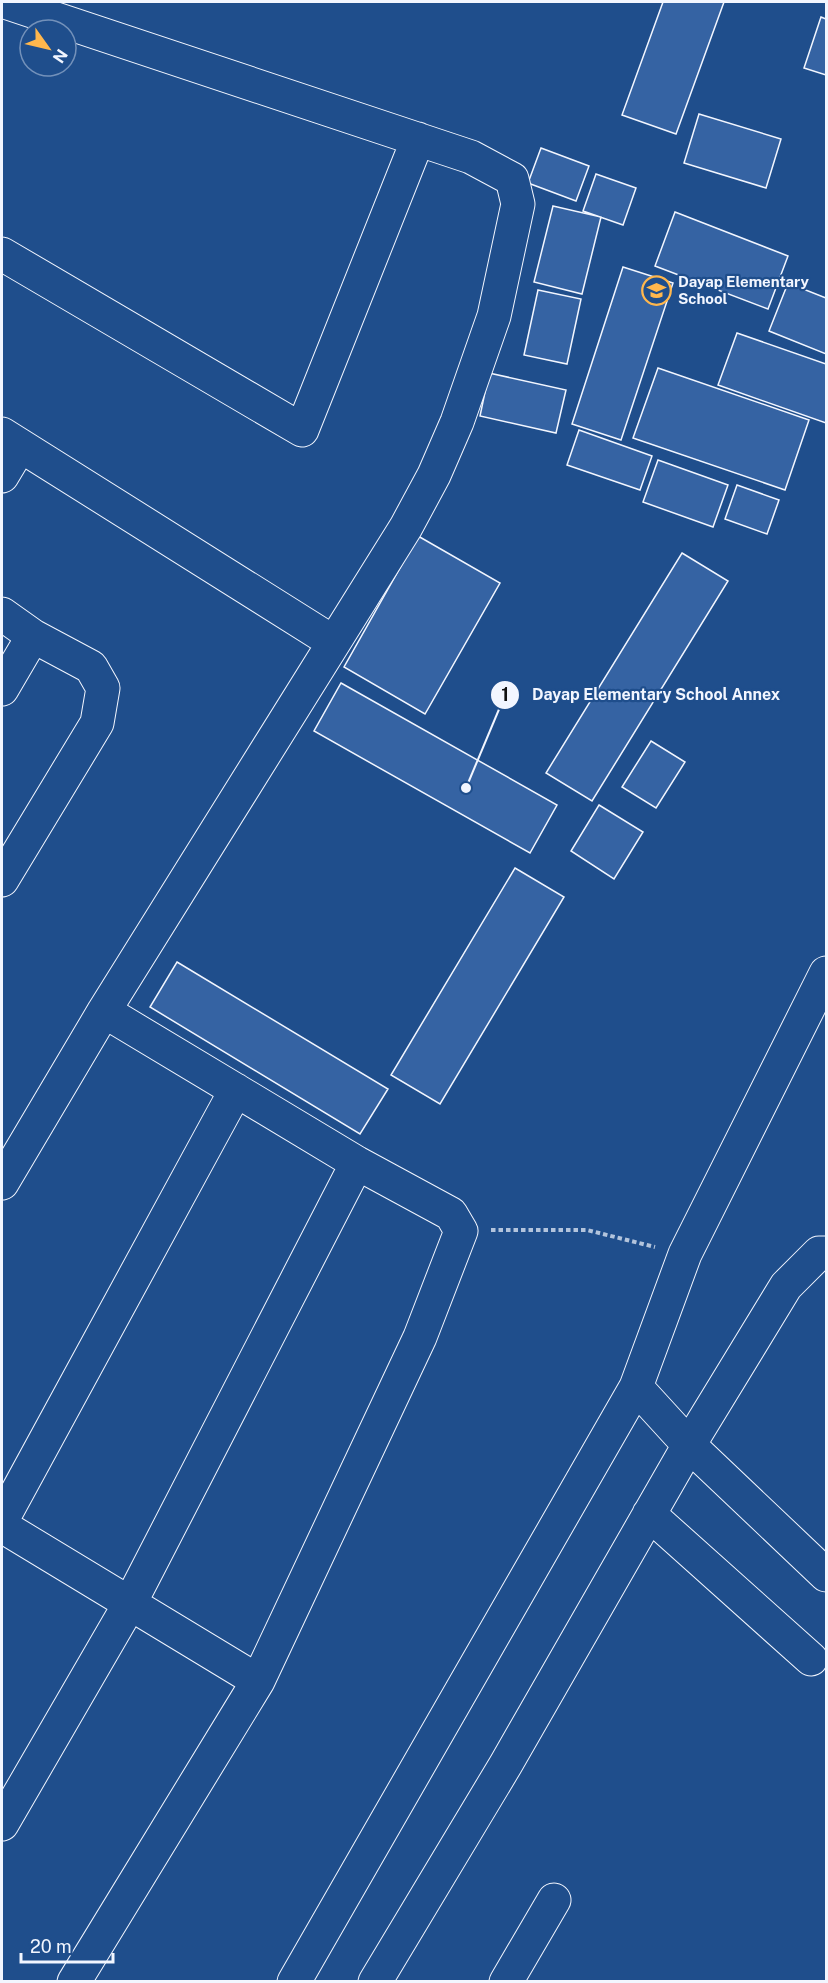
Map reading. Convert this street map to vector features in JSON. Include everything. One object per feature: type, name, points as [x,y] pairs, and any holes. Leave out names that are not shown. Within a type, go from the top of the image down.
[{"type":"street","points":[[2,1183],[104,1011],[406,527],[434,475],[457,422],[494,316],[518,204],[512,179],[471,157],[5,2]]},
{"type":"street","points":[[2,254],[302,430],[418,140]]},
{"type":"street","points":[[2,476],[11,440],[333,642]]},
{"type":"street","points":[[2,614],[33,636],[91,667],[103,687],[97,723],[2,880]]},
{"type":"street","points":[[2,688],[33,636]]},
{"type":"street","points":[[294,1982],[636,1387],[685,1254],[826,973]]},
{"type":"street","points":[[74,1982],[258,1682],[420,1337],[461,1231],[451,1214],[357,1163],[104,1011]]},
{"type":"street","points":[[2,1520],[236,1090]]},
{"type":"street","points":[[2,1824],[129,1605],[357,1163]]},
{"type":"street","points":[[375,1982],[506,1764],[689,1445],[786,1286],[819,1253],[826,1253]]},
{"type":"street","points":[[636,1387],[689,1445],[826,1575]]},
{"type":"street","points":[[649,1514],[812,1659]]},
{"type":"street","points":[[2,1526],[258,1682]]},
{"type":"street","points":[[506,1982],[554,1900]]},
{"type":"path","points":[[461,1231],[587,1230],[685,1254]]},
{"type":"building","points":[[663,2],[724,2],[676,134],[622,115]]},
{"type":"building","points":[[821,17],[826,19],[826,75],[804,68]]},
{"type":"building","points":[[699,114],[781,139],[766,188],[684,163]]},
{"type":"building","points":[[541,148],[589,166],[576,201],[528,183]]},
{"type":"building","points":[[596,174],[636,188],[623,225],[583,211]]},
{"type":"building","points":[[553,206],[601,217],[582,294],[534,282]]},
{"type":"building","points":[[675,212],[788,256],[768,309],[655,266]]},
{"type":"building","points":[[623,267],[673,283],[621,440],[572,424]]},
{"type":"building","points":[[788,283],[826,298],[826,354],[769,331]]},
{"type":"building","points":[[538,290],[581,299],[567,364],[524,355]]},
{"type":"building","points":[[737,333],[826,364],[826,423],[718,385]]},
{"type":"building","points":[[658,368],[809,420],[785,490],[633,438]]},
{"type":"building","points":[[489,373],[566,390],[556,433],[480,416]]},
{"type":"building","points":[[579,430],[652,456],[640,490],[567,465]]},
{"type":"building","points":[[658,460],[728,485],[713,527],[643,502]]},
{"type":"building","points":[[737,485],[779,500],[767,534],[725,519]]},
{"type":"building","points":[[418,536],[500,583],[425,714],[344,667]]},
{"type":"building","points":[[682,553],[728,581],[592,801],[546,773]]},
{"type":"building","points":[[341,683],[557,805],[530,853],[314,731]]},
{"type":"building","points":[[651,741],[685,762],[656,808],[622,787]]},
{"type":"building","points":[[599,805],[643,832],[614,879],[571,851]]},
{"type":"building","points":[[515,868],[564,897],[440,1104],[391,1075]]},
{"type":"building","points":[[177,962],[388,1089],[360,1134],[150,1007]]},
{"type":"place","name":"Dayap Elementary School","points":[[657,290]]},
{"type":"place","name":"Dayap Elementary School Annex","points":[[466,788]]}]
